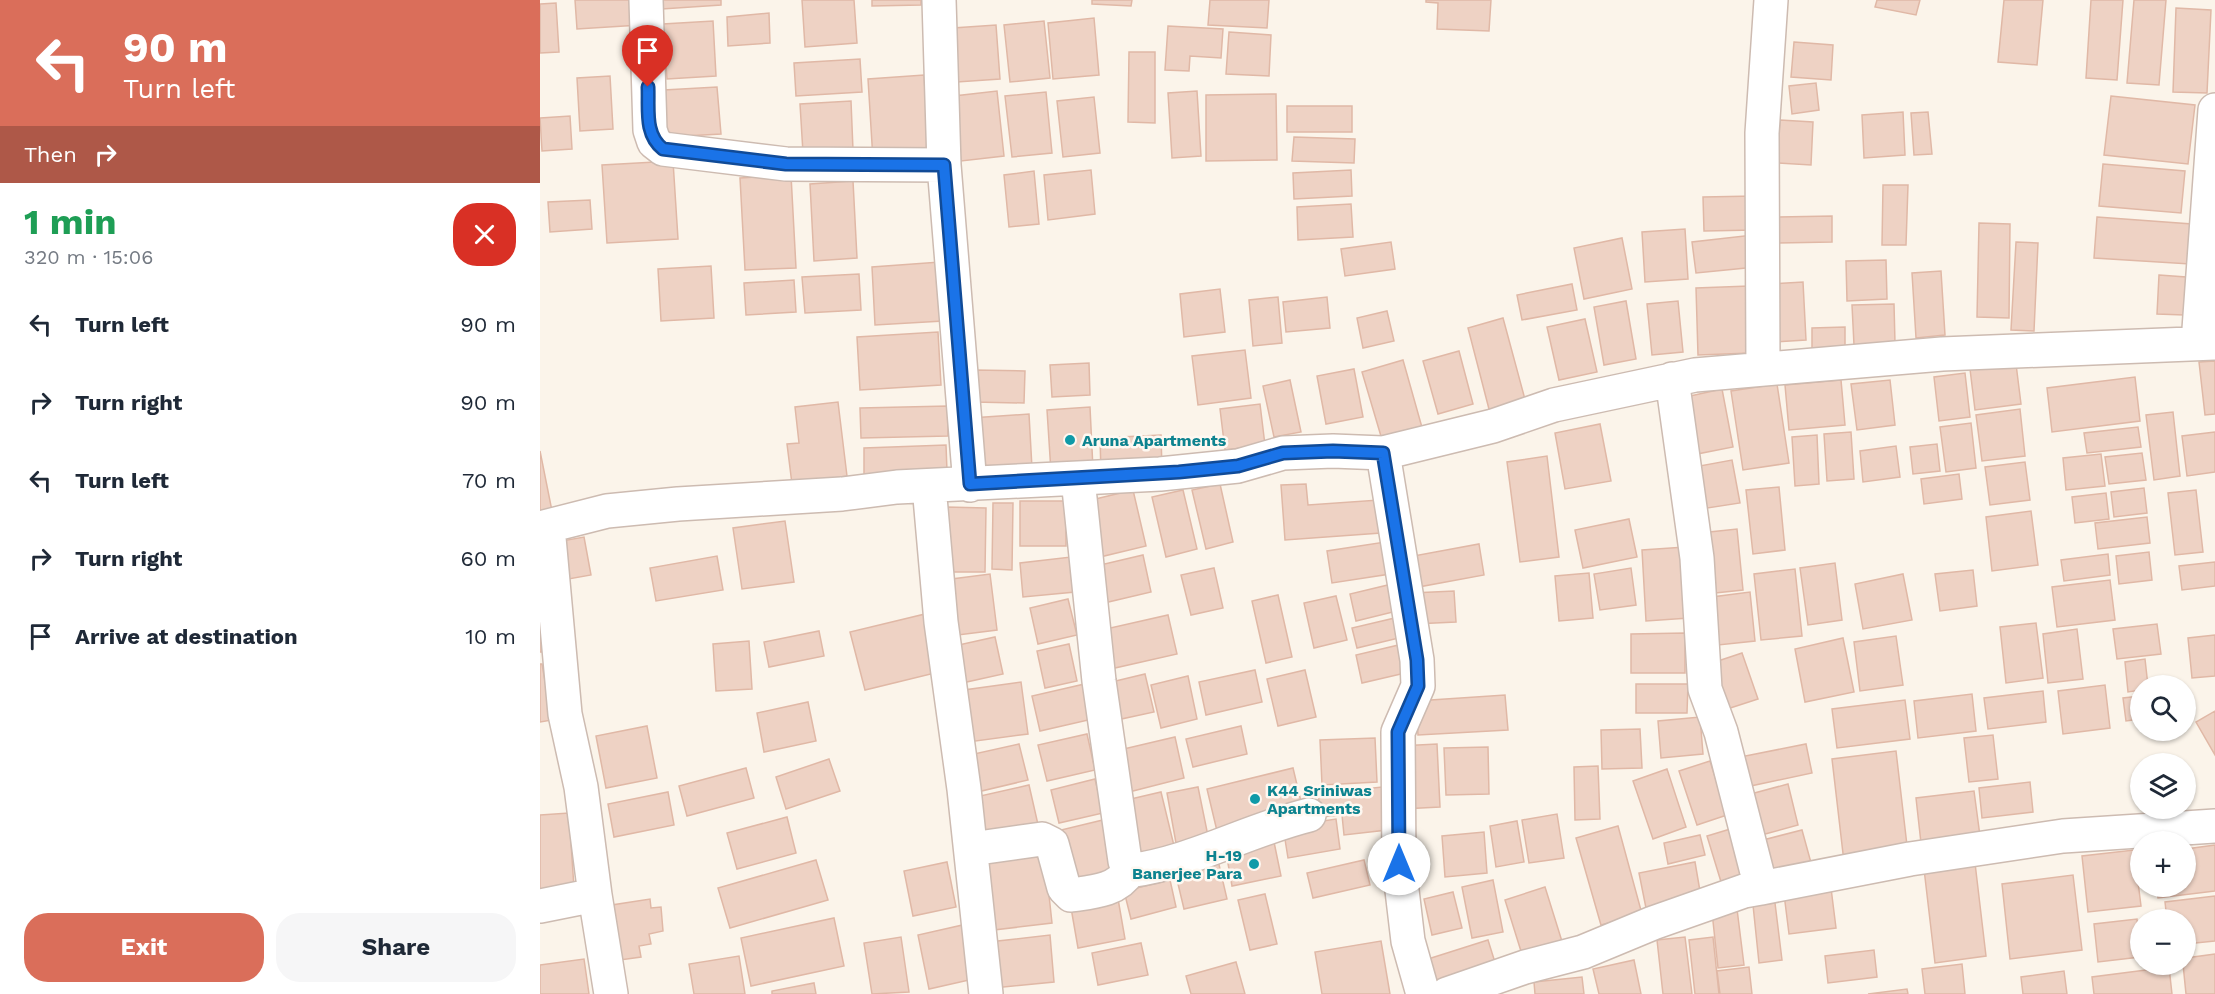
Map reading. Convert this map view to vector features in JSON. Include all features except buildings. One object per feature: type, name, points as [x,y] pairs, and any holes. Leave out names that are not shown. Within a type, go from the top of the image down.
[{"type":"street","points":[[646,0],[650,130],[654,142],[663,149],[786,164],[944,165]]},
{"type":"street","points":[[939,0],[944,165],[970,484]]},
{"type":"street","points":[[1763,369],[1762,133],[1771,0]]},
{"type":"street","points":[[611,994],[595,895],[582,787],[565,714],[544,528],[607,511],[678,504],[842,494],[897,487],[1160,474],[1238,466],[1283,453],[1333,451],[1383,453],[1493,426],[1554,405],[1672,379],[1942,354],[2206,343],[2215,110]]},
{"type":"street","points":[[1672,379],[1697,558],[1706,689],[1721,732],[1761,888]]},
{"type":"street","points":[[1383,453],[1417,660],[1418,686],[1398,732],[1399,864],[1408,941],[1423,994]]},
{"type":"street","points":[[1078,479],[1099,681],[1125,861],[1129,871]]},
{"type":"street","points":[[929,486],[941,622],[971,849],[986,994]]},
{"type":"street","points":[[971,849],[1042,839],[1052,844],[1064,888],[1071,895],[1110,887],[1122,882],[1129,871],[1167,863],[1283,821],[1309,815]]},
{"type":"street","points":[[1447,994],[1525,967],[1583,952],[1653,923],[1744,891],[1910,859],[2063,836],[2215,826]]},
{"type":"street","points":[[540,906],[595,895]]},
{"type":"place","name":"Aruna Apartments","points":[[1070,440]]},
{"type":"place","name":"K44 Sriniwas Apartments","points":[[1255,799]]},
{"type":"place","name":"H-19 Banerjee Para","points":[[1254,864]]},
{"type":"route","points":[[648,87],[650,130],[654,142],[663,149],[786,164],[944,165],[970,484],[1160,474],[1238,466],[1283,453],[1333,451],[1383,453],[1417,660],[1418,686],[1398,732],[1399,864]]}]
